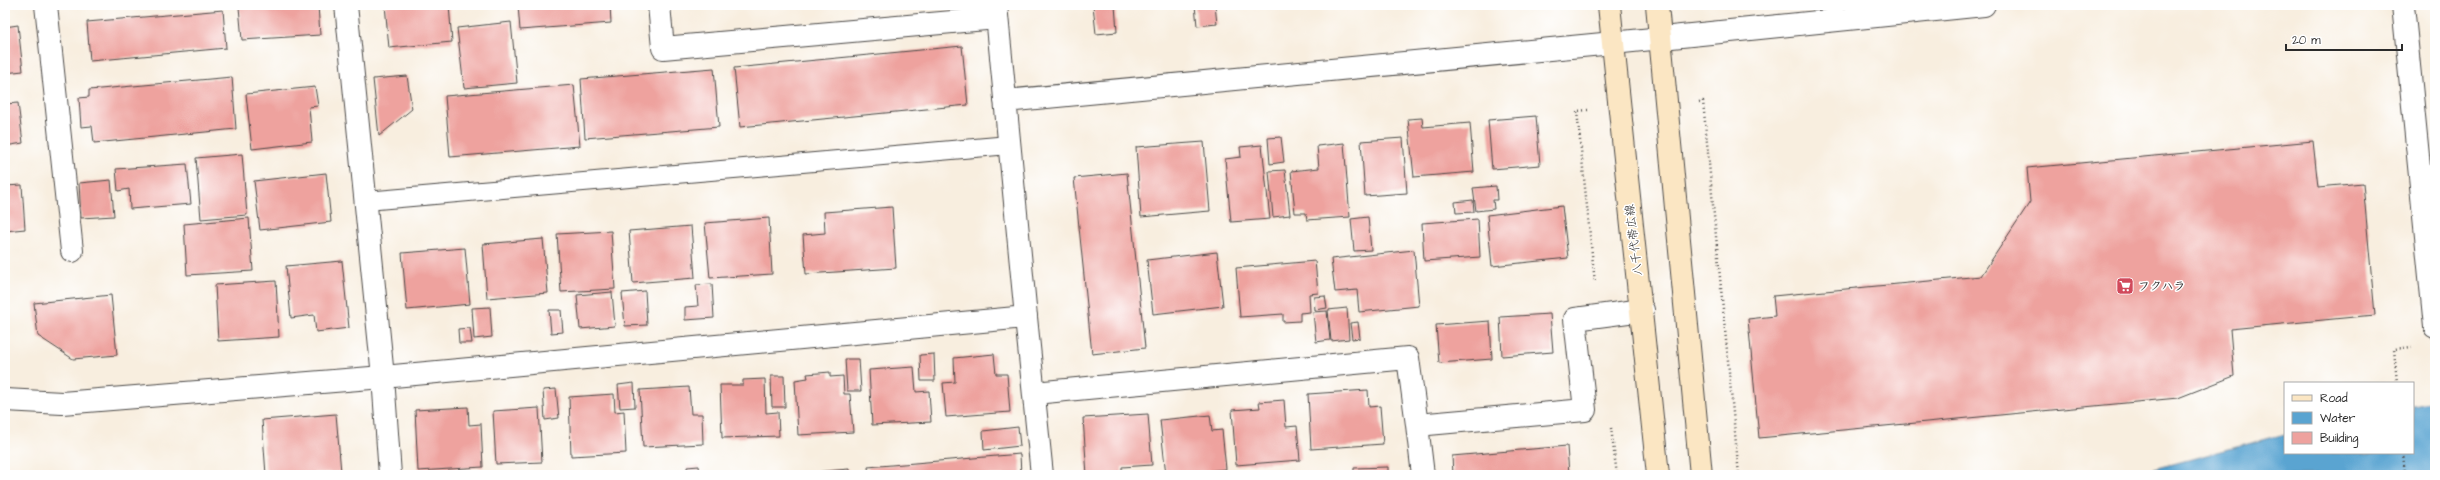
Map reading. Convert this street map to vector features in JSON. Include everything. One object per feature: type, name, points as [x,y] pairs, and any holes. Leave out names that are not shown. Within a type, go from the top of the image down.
[{"type":"main road","name":"八千代帯広線","points":[[1609,5],[1618,107],[1643,310],[1658,475]]},
{"type":"main road","points":[[1657,5],[1701,475]]},
{"type":"street","points":[[46,5],[72,251]]},
{"type":"street","points":[[346,5],[383,377],[390,475]]},
{"type":"street","points":[[659,5],[663,48],[997,12],[1042,475]]},
{"type":"street","points":[[1005,101],[1613,43],[1945,7],[1984,5]]},
{"type":"street","points":[[2403,5],[2435,327]]},
{"type":"street","points":[[1417,425],[1585,410],[1575,319],[1643,310]]},
{"type":"street","points":[[5,400],[62,403],[383,377],[1026,317]]},
{"type":"street","points":[[1034,393],[1408,358],[1423,475]]},
{"type":"lane","points":[[366,201],[1009,145]]},
{"type":"path","points":[[1599,316],[1577,111],[1618,107]]},
{"type":"path","points":[[2396,382],[2394,349],[2415,347]]},
{"type":"path","points":[[1610,419],[1617,475]]},
{"type":"path","points":[[2403,454],[2405,475]]},
{"type":"water","points":[[2435,401],[2435,475],[2132,475],[2284,434],[2284,454],[2414,454],[2414,405]]},
{"type":"building","points":[[266,5],[318,5],[320,35],[242,40],[239,7]]},
{"type":"building","points":[[385,5],[449,5],[452,42],[389,48]]},
{"type":"building","points":[[518,5],[610,5],[611,23],[520,30]]},
{"type":"building","points":[[1093,5],[1115,5],[1117,32],[1096,34]]},
{"type":"building","points":[[1195,5],[1215,5],[1217,24],[1197,26]]},
{"type":"building","points":[[223,10],[226,48],[90,61],[87,22]]},
{"type":"building","points":[[511,22],[517,83],[464,88],[457,28]]},
{"type":"building","points":[[18,25],[23,71],[5,73],[5,27]]},
{"type":"building","points":[[962,46],[968,105],[740,127],[734,68]]},
{"type":"building","points":[[714,68],[719,127],[585,138],[581,79]]},
{"type":"building","points":[[407,76],[412,109],[379,136],[373,79]]},
{"type":"building","points":[[232,77],[236,129],[94,143],[92,126],[81,127],[79,98],[89,97],[89,90]]},
{"type":"building","points":[[574,85],[580,146],[450,157],[445,96]]},
{"type":"building","points":[[315,87],[318,106],[309,107],[312,142],[252,149],[246,94]]},
{"type":"building","points":[[18,103],[23,143],[5,146],[5,104]]},
{"type":"building","points":[[1536,116],[1540,165],[1492,169],[1488,120]]},
{"type":"building","points":[[1422,118],[1423,127],[1470,123],[1474,172],[1414,177],[1408,119]]},
{"type":"building","points":[[1281,137],[1284,162],[1270,164],[1268,138]]},
{"type":"building","points":[[1403,138],[1407,193],[1365,196],[1361,141]]},
{"type":"building","name":"フクハラ","points":[[2313,141],[2318,187],[2363,183],[2375,315],[2230,329],[2234,376],[2178,398],[1759,438],[1748,319],[1775,316],[1773,296],[1981,276],[2030,202],[2027,168]]},
{"type":"building","points":[[1204,142],[1210,211],[1141,217],[1136,147]]},
{"type":"building","points":[[1344,143],[1350,217],[1307,220],[1306,213],[1295,213],[1291,171],[1319,168],[1317,146]]},
{"type":"building","points":[[1262,145],[1270,219],[1231,222],[1225,159],[1241,157],[1240,147]]},
{"type":"building","points":[[242,154],[247,215],[201,219],[196,158]]},
{"type":"building","points":[[187,164],[191,204],[130,209],[129,189],[118,191],[116,169]]},
{"type":"building","points":[[1285,170],[1290,215],[1273,217],[1269,171]]},
{"type":"building","points":[[326,173],[331,222],[260,230],[254,181]]},
{"type":"building","points":[[1127,173],[1145,348],[1092,354],[1074,178]]},
{"type":"building","points":[[111,180],[114,216],[81,218],[79,183]]},
{"type":"building","points":[[22,185],[25,229],[5,231],[5,186]]},
{"type":"building","points":[[1496,186],[1497,200],[1493,200],[1494,209],[1476,211],[1473,188]]},
{"type":"building","points":[[1473,200],[1474,212],[1456,213],[1455,202]]},
{"type":"building","points":[[1562,206],[1568,258],[1492,266],[1487,215]]},
{"type":"building","points":[[892,207],[896,268],[806,274],[803,235],[825,233],[824,212]]},
{"type":"building","points":[[1368,217],[1371,250],[1354,251],[1351,219]]},
{"type":"building","points":[[249,218],[253,271],[187,275],[184,224]]},
{"type":"building","points":[[769,218],[772,274],[710,278],[705,223]]},
{"type":"building","points":[[1478,219],[1480,257],[1424,261],[1422,223]]},
{"type":"building","points":[[691,226],[695,278],[633,283],[629,231]]},
{"type":"building","points":[[611,231],[615,289],[561,292],[557,234]]},
{"type":"building","points":[[543,239],[548,293],[487,298],[483,244]]},
{"type":"building","points":[[465,248],[470,304],[407,310],[402,253]]},
{"type":"building","points":[[1414,250],[1419,306],[1359,312],[1357,290],[1335,292],[1331,259]]},
{"type":"building","points":[[1217,252],[1223,306],[1153,314],[1147,260]]},
{"type":"building","points":[[342,261],[349,328],[316,332],[314,315],[291,318],[286,266]]},
{"type":"building","points":[[1315,261],[1318,293],[1309,294],[1310,312],[1300,313],[1300,321],[1283,322],[1283,314],[1240,317],[1236,268]]},
{"type":"building","points":[[276,281],[279,337],[218,341],[215,285]]},
{"type":"building","points":[[712,284],[714,318],[685,320],[685,307],[698,306],[696,285]]},
{"type":"building","points":[[645,291],[647,325],[625,326],[622,293]]},
{"type":"building","points":[[612,292],[615,326],[580,329],[577,295]]},
{"type":"building","points":[[111,295],[117,355],[73,359],[38,336],[34,303]]},
{"type":"building","points":[[1325,296],[1327,308],[1315,310],[1314,297]]},
{"type":"building","points":[[490,307],[492,337],[474,339],[472,308]]},
{"type":"building","points":[[1347,308],[1349,339],[1331,341],[1328,310]]},
{"type":"building","points":[[549,310],[561,310],[563,332],[551,333]]},
{"type":"building","points":[[1327,311],[1330,340],[1316,342],[1313,312]]},
{"type":"building","points":[[1550,314],[1553,352],[1502,356],[1500,317]]},
{"type":"building","points":[[1490,321],[1492,359],[1439,363],[1436,325]]},
{"type":"building","points":[[1358,322],[1360,338],[1352,339],[1350,323]]},
{"type":"building","points":[[470,328],[472,343],[459,343],[458,329]]},
{"type":"building","points":[[934,354],[935,381],[921,381],[920,355]]},
{"type":"building","points":[[994,354],[996,374],[1007,374],[1010,412],[946,417],[943,383],[955,382],[954,358]]},
{"type":"building","points":[[845,359],[859,359],[861,391],[847,391]]},
{"type":"building","points":[[914,367],[916,392],[929,391],[931,422],[872,425],[869,370]]},
{"type":"building","points":[[830,372],[830,377],[843,376],[844,394],[850,394],[853,432],[798,435],[795,380],[808,378],[807,374]]},
{"type":"building","points":[[771,376],[784,376],[785,407],[772,407]]},
{"type":"building","points":[[765,379],[766,413],[778,412],[779,436],[722,438],[720,385],[743,385],[743,380]]},
{"type":"building","points":[[634,383],[635,407],[620,408],[618,385]]},
{"type":"building","points":[[689,387],[691,414],[702,414],[703,444],[643,447],[640,390]]},
{"type":"building","points":[[556,389],[559,418],[545,420],[543,390]]},
{"type":"building","points":[[1368,390],[1369,407],[1380,406],[1383,444],[1311,449],[1308,394]]},
{"type":"building","points":[[614,394],[615,412],[624,411],[626,453],[571,456],[569,397]]},
{"type":"building","points":[[1284,400],[1286,427],[1297,426],[1300,460],[1236,465],[1232,410],[1260,408],[1259,402]]},
{"type":"building","points":[[468,407],[469,425],[481,424],[483,467],[418,471],[415,410]]},
{"type":"building","points":[[539,408],[542,462],[496,464],[493,411]]},
{"type":"building","points":[[336,414],[341,472],[266,475],[262,420]]},
{"type":"building","points":[[1148,414],[1152,465],[1122,467],[1122,475],[1087,475],[1083,418]]},
{"type":"building","points":[[1210,415],[1212,431],[1222,430],[1226,469],[1166,475],[1160,420]]},
{"type":"building","points":[[1018,427],[1020,446],[984,450],[983,431]]},
{"type":"building","points":[[1567,446],[1569,475],[1453,475],[1452,456]]},
{"type":"building","points":[[1020,454],[1021,475],[869,475],[868,467]]},
{"type":"building","points":[[699,466],[700,475],[688,475],[687,467]]},
{"type":"building","points":[[1388,467],[1388,475],[1354,475],[1354,468]]},
{"type":"building","points":[[849,469],[849,475],[790,475],[790,474]]},
{"type":"place","name":"フクハラ","points":[[2125,286]]}]
